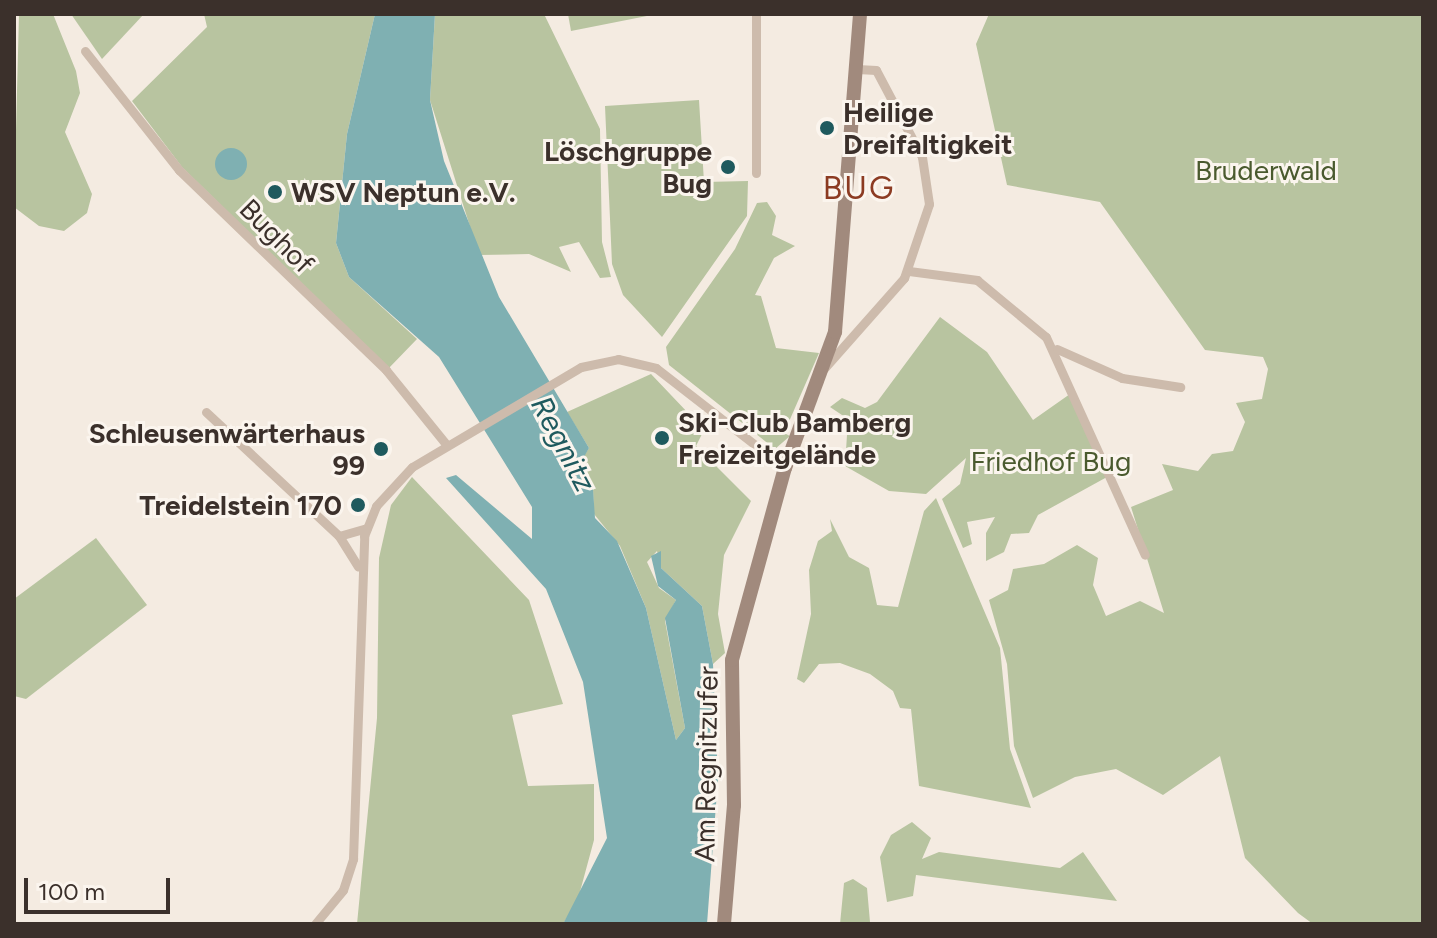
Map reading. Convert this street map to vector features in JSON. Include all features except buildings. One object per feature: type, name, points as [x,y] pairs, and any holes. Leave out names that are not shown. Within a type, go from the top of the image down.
[{"type":"street","points":[[756,14],[756,173]]},
{"type":"street","name":"Am Regnitzufer","points":[[724,924],[732,857],[732,660],[785,468],[838,315],[860,14]]},
{"type":"street","name":"Bughof","points":[[85,51],[179,170],[386,370],[446,444]]},
{"type":"street","points":[[820,373],[909,271],[928,211],[922,157],[876,70],[857,69]]},
{"type":"street","points":[[909,271],[977,280],[1057,349],[1122,378],[1180,387]]},
{"type":"street","points":[[1057,349],[1145,555]]},
{"type":"street","points":[[315,924],[343,890],[353,859],[358,566],[367,528],[387,492],[446,444],[581,367],[607,361],[656,368],[785,468]]},
{"type":"street","points":[[206,412],[339,536],[358,566]]},
{"type":"street","points":[[339,536],[367,528]]},
{"type":"green space","points":[[19,14],[53,14],[76,71],[80,93],[65,132],[92,194],[87,213],[64,231],[39,226],[14,207]]},
{"type":"green space","points":[[71,14],[144,14],[102,59]]},
{"type":"green space","name":"WSV Neptun e.V.","points":[[204,14],[375,14],[347,134],[336,243],[349,277],[417,339],[388,369],[182,167],[132,101],[207,27]]},
{"type":"green space","points":[[435,14],[544,14],[600,129],[602,242],[611,277],[600,278],[579,242],[559,247],[571,272],[529,254],[479,255],[430,100]]},
{"type":"green space","points":[[568,14],[657,14],[571,31]]},
{"type":"green space","name":"Bruderwald","points":[[989,14],[1423,14],[1423,924],[1313,924],[1298,913],[1245,858],[1220,756],[1163,795],[1116,769],[1075,777],[1033,798],[1014,746],[1007,664],[989,600],[1008,590],[1013,569],[1044,564],[1077,545],[1098,558],[1093,585],[1106,616],[1140,601],[1164,613],[1131,507],[1173,490],[1162,464],[1198,471],[1212,454],[1233,451],[1245,422],[1236,403],[1262,399],[1268,369],[1263,357],[1205,350],[1100,202],[1007,185],[976,44]]},
{"type":"green space","points":[[699,100],[704,182],[748,181],[747,216],[662,337],[623,295],[612,264],[605,106]]},
{"type":"green space","points":[[767,202],[776,216],[772,235],[795,246],[774,258],[755,295],[761,296],[776,348],[819,353],[784,433],[790,436],[775,449],[669,365],[666,347],[735,249],[757,203]]},
{"type":"green space","name":"Friedhof Bug","points":[[940,317],[987,352],[1033,420],[1070,394],[1107,477],[1038,515],[1029,533],[1011,534],[1004,552],[986,561],[986,533],[995,517],[967,522],[972,544],[963,548],[942,499],[960,484],[966,458],[926,494],[889,491],[845,466],[848,419],[830,407],[842,398],[865,408],[877,402]]},
{"type":"green space","points":[[651,374],[690,415],[708,422],[696,446],[751,501],[724,555],[718,614],[725,653],[713,664],[702,606],[661,568],[657,551],[647,562],[659,588],[676,600],[665,621],[685,728],[676,740],[646,608],[620,546],[594,514],[593,489],[578,465],[589,448],[567,412]]},
{"type":"green space","points":[[412,477],[529,600],[563,704],[512,715],[528,786],[594,784],[594,840],[578,899],[563,924],[357,924],[377,718],[379,558],[391,505]]},
{"type":"green space","points":[[936,498],[1000,648],[1010,749],[1031,808],[919,786],[911,709],[900,708],[893,691],[870,674],[840,663],[819,664],[804,683],[797,679],[811,614],[809,570],[818,541],[832,531],[830,519],[849,557],[869,568],[877,605],[898,607],[924,511]]},
{"type":"green space","points":[[96,538],[147,605],[26,699],[14,696],[14,599]]},
{"type":"green space","points":[[912,822],[931,838],[922,859],[939,852],[1060,868],[1083,852],[1117,901],[916,875],[913,896],[887,902],[880,857],[891,835]]},
{"type":"green space","points":[[853,879],[867,888],[870,922],[913,924],[840,924],[844,883]]},
{"type":"water","name":"Regnitz","points":[[375,14],[435,14],[430,100],[444,161],[499,297],[589,448],[579,466],[593,489],[595,518],[617,541],[646,608],[676,740],[685,728],[665,618],[676,600],[658,586],[651,556],[661,551],[661,568],[702,606],[713,664],[718,778],[707,924],[563,924],[607,838],[583,682],[546,589],[446,478],[456,475],[532,539],[532,507],[439,357],[349,277],[336,243],[347,134]]},
{"type":"water","points":[[231,148],[242,153],[247,164],[242,175],[231,180],[220,175],[215,164],[220,153]]},
{"type":"place","name":"Heilige Dreifaltigkeit","points":[[827,128]]},
{"type":"place","name":"Löschgruppe Bug","points":[[728,167]]},
{"type":"place","name":"WSV Neptun e.V.","points":[[275,192]]},
{"type":"place","name":"Ski-Club Bamberg Freizeitgelände","points":[[662,438]]},
{"type":"place","name":"Schleusenwärterhaus 99","points":[[381,449]]},
{"type":"place","name":"Treidelstein 170","points":[[358,505]]},
{"type":"district","name":"BUG","points":[[859,188]]}]
